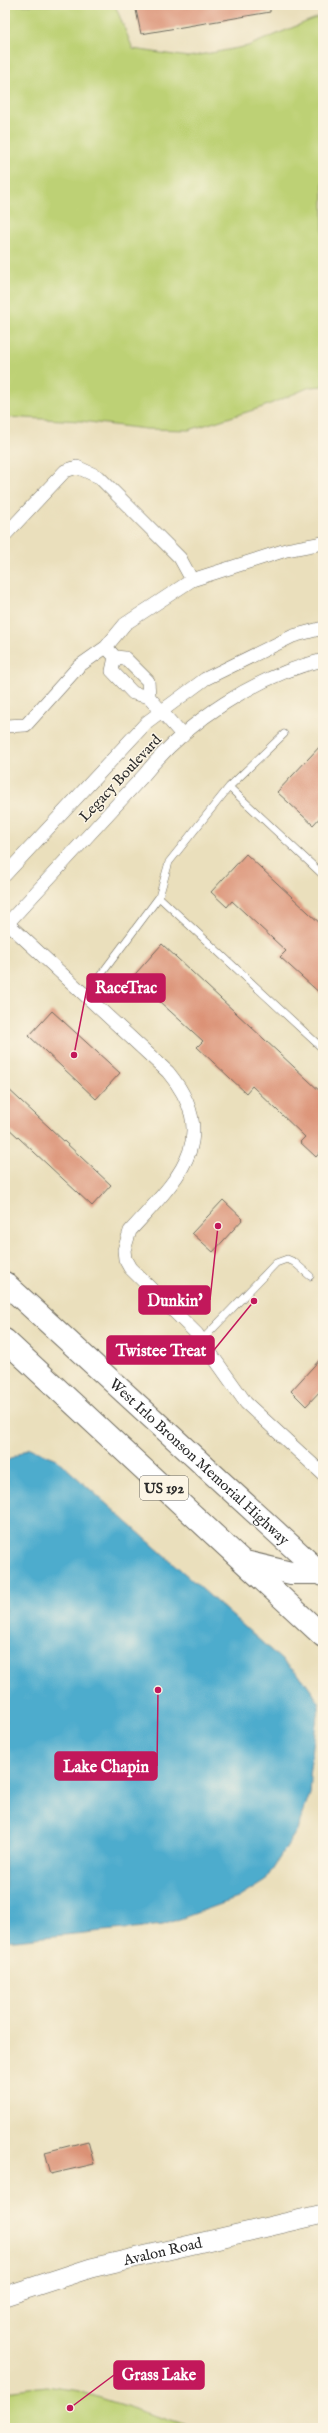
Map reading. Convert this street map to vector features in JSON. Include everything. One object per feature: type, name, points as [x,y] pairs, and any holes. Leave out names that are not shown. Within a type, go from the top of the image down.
[{"type":"highway","name":"West Irlo Bronson Memorial Highway","points":[[5,1283],[322,1573]]},
{"type":"highway","name":"US 192","points":[[5,1340],[323,1636]]},
{"type":"highway","points":[[244,1562],[291,1573],[322,1573]]},
{"type":"main road","name":"Avalon Road","points":[[5,2296],[38,2284],[105,2265],[323,2214]]},
{"type":"street","points":[[5,535],[65,471],[77,468],[99,477],[180,558],[192,580]]},
{"type":"street","points":[[5,726],[26,725],[79,666],[106,647],[125,624],[192,580],[286,550],[323,543]]},
{"type":"street","name":"Legacy Boulevard","points":[[5,875],[147,722],[161,711],[206,679],[293,636],[323,628]]},
{"type":"street","points":[[106,647],[115,657],[125,658],[148,681],[149,697]]},
{"type":"street","points":[[115,657],[112,671],[133,693],[149,697],[183,736]]},
{"type":"street","name":"Legacy Boulevard","points":[[6,924],[144,775],[160,755],[225,702],[301,665],[323,660]]},
{"type":"street","points":[[6,924],[168,1072],[178,1084],[190,1112],[192,1140],[186,1164],[174,1183],[130,1231],[124,1250],[125,1259],[130,1268],[202,1340],[246,1403],[323,1474]]},
{"type":"lane","points":[[86,996],[158,897],[169,862],[229,787],[284,734]]},
{"type":"lane","points":[[229,787],[323,875]]},
{"type":"lane","points":[[158,897],[323,1049]]},
{"type":"lane","points":[[202,1340],[276,1263],[287,1259],[294,1262],[310,1276]]},
{"type":"green space","points":[[5,5],[115,5],[133,49],[188,57],[248,46],[323,15],[323,386],[310,387],[263,407],[189,430],[146,429],[81,421],[5,417]]},
{"type":"green space","points":[[46,2386],[79,2391],[193,2428],[5,2428],[5,2391]]},
{"type":"water","points":[[29,1448],[55,1458],[302,1678],[319,1702],[309,1776],[311,1780],[310,1794],[297,1830],[265,1881],[238,1898],[163,1925],[5,1941],[5,1462]]},
{"type":"building","points":[[135,5],[270,5],[270,12],[141,34]]},
{"type":"building","points":[[323,743],[323,814],[313,825],[277,792]]},
{"type":"building","points":[[246,854],[323,926],[323,996],[280,957],[286,951],[232,901],[227,907],[211,892]]},
{"type":"building","points":[[162,944],[323,1094],[323,1149],[316,1157],[300,1142],[305,1137],[252,1086],[246,1093],[197,1047],[203,1041],[149,992],[144,997],[128,982]]},
{"type":"building","points":[[52,1011],[120,1073],[96,1099],[29,1036]]},
{"type":"building","points":[[5,1086],[111,1185],[92,1206],[5,1125]]},
{"type":"building","points":[[223,1200],[243,1219],[213,1252],[192,1233]]},
{"type":"building","points":[[323,1356],[323,1388],[306,1406],[291,1391]]},
{"type":"building","points":[[88,2141],[94,2164],[51,2174],[45,2152]]},
{"type":"place","name":"RaceTrac","points":[[74,1055]]},
{"type":"place","name":"Dunkin'","points":[[218,1226]]},
{"type":"place","name":"Twistee Treat","points":[[254,1301]]},
{"type":"place","name":"Lake Chapin","points":[[158,1690]]},
{"type":"place","name":"Grass Lake","points":[[70,2408]]}]
